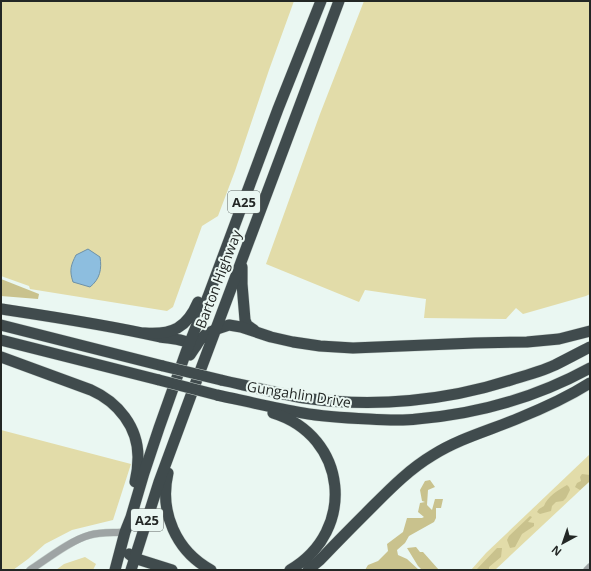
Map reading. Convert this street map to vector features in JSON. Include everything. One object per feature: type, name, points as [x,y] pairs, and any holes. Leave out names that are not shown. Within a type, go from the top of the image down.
[{"type":"highway","name":"Barton Highway","points":[[193,344],[278,109],[321,1]]},
{"type":"highway","name":"Barton Highway","points":[[131,570],[159,482],[202,364],[339,1]]},
{"type":"highway","points":[[145,333],[172,331],[184,324],[193,314],[278,109]]},
{"type":"highway","points":[[243,257],[242,279],[245,320],[248,326],[260,333]]},
{"type":"highway","points":[[1,309],[145,333],[193,344],[200,350],[202,355],[202,364]]},
{"type":"highway","name":"Gungahlin Drive","points":[[1,325],[163,366],[274,392],[305,398],[360,402],[388,402],[448,396],[503,383],[554,366],[590,347]]},
{"type":"highway","points":[[193,344],[204,336],[226,326],[241,326],[286,341],[331,347],[354,348],[527,342],[559,339],[590,331]]},
{"type":"highway","name":"Gungahlin Drive","points":[[1,340],[217,395],[303,413],[386,420],[416,420],[479,410],[537,393],[590,368]]},
{"type":"highway","name":"A25","points":[[115,570],[159,428],[175,382],[193,344]]},
{"type":"highway","points":[[1,357],[95,391],[107,398],[119,409],[132,429],[138,449],[132,512]]},
{"type":"highway","points":[[308,570],[320,560],[394,485],[424,460],[461,440],[547,406],[576,392],[590,383]]},
{"type":"highway","points":[[217,395],[280,415],[294,421],[322,448],[328,462],[333,476],[335,492],[331,522],[323,539],[313,552],[290,570]]},
{"type":"highway","points":[[190,398],[186,422],[167,475],[165,492],[166,509],[172,528],[182,545],[195,560],[211,570]]},
{"type":"highway","points":[[125,534],[123,542],[124,547],[134,558],[172,570]]},
{"type":"street","points":[[30,570],[57,552],[90,535],[125,534]]},
{"type":"street","points":[[587,570],[590,566]]},
{"type":"shaded area","points":[[1,1],[294,1],[218,216],[202,226],[173,307],[167,311],[30,289],[29,286],[1,276]]},
{"type":"shaded area","points":[[364,1],[590,1],[590,294],[523,314],[516,308],[506,319],[424,318],[426,299],[365,290],[359,302],[266,264],[320,114]]},
{"type":"shaded area","points":[[1,279],[39,294],[38,299],[1,296]]},
{"type":"shaded area","points":[[1,430],[131,464],[113,520],[72,530],[45,544],[13,570],[1,570]]},
{"type":"shaded area","points":[[590,454],[590,481],[495,570],[471,570],[486,553]]},
{"type":"shaded area","points":[[582,474],[590,475],[590,481],[580,490],[575,487],[577,483],[581,481],[580,477]]},
{"type":"shaded area","points":[[430,480],[435,487],[428,490],[427,505],[432,510],[435,499],[443,499],[441,508],[436,508],[436,518],[434,522],[409,536],[405,543],[397,550],[398,555],[407,559],[419,570],[365,570],[368,565],[378,561],[388,551],[387,544],[403,532],[407,518],[424,517],[418,512],[420,503],[425,502],[422,501],[420,490],[425,481]]},
{"type":"shaded area","points":[[567,485],[570,490],[563,501],[556,502],[552,506],[551,511],[540,514],[537,512],[544,506],[550,497]]},
{"type":"shaded area","points":[[530,516],[532,517],[528,522],[534,523],[534,526],[522,534],[515,547],[510,548],[507,540],[509,536]]},
{"type":"shaded area","points":[[416,547],[420,552],[423,552],[439,570],[422,570],[418,566],[407,548]]},
{"type":"shaded area","points":[[497,548],[502,548],[501,557],[489,567],[489,570],[476,570]]},
{"type":"shaded area","points":[[85,557],[96,564],[93,570],[56,570],[64,564]]},
{"type":"water","points":[[88,249],[100,257],[101,261],[98,277],[90,287],[73,282],[71,271],[76,255]]}]
